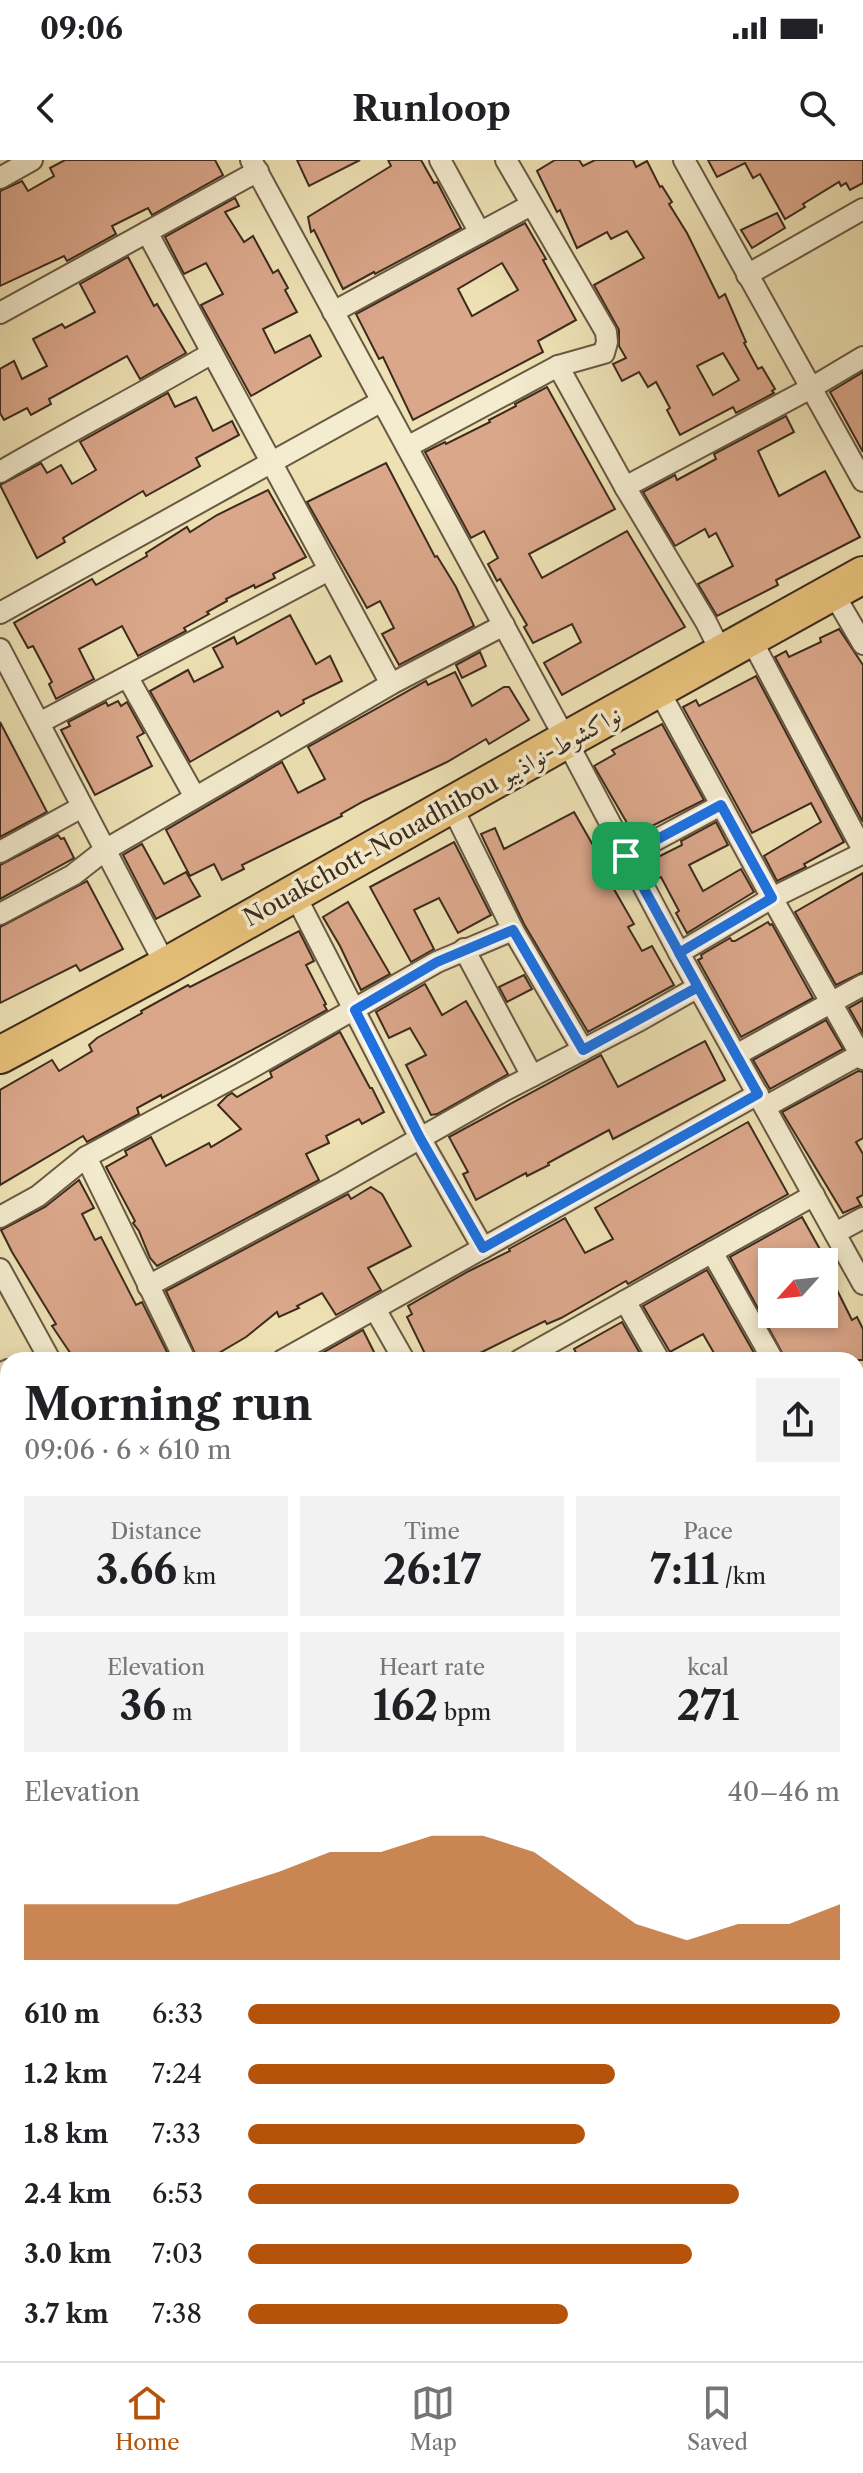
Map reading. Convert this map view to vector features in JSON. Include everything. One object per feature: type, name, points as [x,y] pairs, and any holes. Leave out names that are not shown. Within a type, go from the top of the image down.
[{"type":"highway","name":"Nouakchott-Nouadhibou نواكشوط-نواذيبو","points":[[0,1055],[166,966],[847,583]]},
{"type":"street","points":[[0,178],[32,160]]},
{"type":"street","points":[[440,160],[480,233]]},
{"type":"street","points":[[407,447],[558,366],[604,353],[606,332],[506,160]]},
{"type":"street","points":[[684,160],[862,477]]},
{"type":"street","points":[[0,313],[147,232],[254,166],[626,856],[863,1284]]},
{"type":"street","points":[[333,312],[531,205]]},
{"type":"street","points":[[747,275],[863,209]]},
{"type":"street","points":[[147,232],[391,684]]},
{"type":"street","points":[[0,472],[212,353]]},
{"type":"street","points":[[625,487],[863,357]]},
{"type":"street","points":[[558,366],[625,487],[706,622],[736,647],[863,851],[772,898],[679,953]]},
{"type":"street","points":[[0,613],[382,401]]},
{"type":"street","points":[[39,723],[329,570]]},
{"type":"street","points":[[847,583],[863,644]]},
{"type":"street","points":[[0,914],[73,875],[105,850],[391,684],[504,625]]},
{"type":"street","points":[[0,649],[166,966]]},
{"type":"street","points":[[128,678],[195,797]]},
{"type":"street","points":[[297,1352],[483,1248],[761,1100],[862,1056],[658,689]]},
{"type":"street","points":[[451,805],[513,930],[583,1050]]},
{"type":"street","points":[[626,856],[721,805]]},
{"type":"street","points":[[0,852],[82,807]]},
{"type":"street","points":[[294,893],[420,1138],[483,1248]]},
{"type":"street","points":[[0,1217],[38,1196],[86,1157],[464,949],[513,930]]},
{"type":"street","points":[[464,949],[532,1076]]},
{"type":"street","points":[[736,1055],[863,985]]},
{"type":"street","points":[[148,1286],[698,987]]},
{"type":"street","points":[[86,1157],[181,1352]]},
{"type":"street","points":[[539,1352],[814,1195]]},
{"type":"street","points":[[835,1233],[863,1218]]},
{"type":"street","points":[[712,1252],[768,1352]]},
{"type":"street","points":[[0,1269],[39,1352]]},
{"type":"street","points":[[625,1301],[654,1352]]},
{"type":"street","points":[[375,1309],[399,1352]]},
{"type":"building","points":[[65,160],[215,160],[223,175],[152,215],[148,208],[112,226],[116,234],[67,261],[64,256],[0,286],[0,191],[22,181],[28,191],[54,176],[50,168]]},
{"type":"building","points":[[297,160],[360,160],[309,186]]},
{"type":"building","points":[[388,160],[421,160],[434,183],[437,182],[461,228],[343,289],[314,230],[311,232],[308,217],[391,166]]},
{"type":"building","points":[[555,160],[579,160],[583,166],[595,160],[633,160],[636,167],[647,161],[660,187],[672,202],[669,204],[719,298],[725,294],[744,343],[758,369],[762,367],[775,389],[772,391],[774,393],[736,413],[733,407],[680,435],[656,382],[648,387],[639,372],[622,381],[613,364],[626,358],[619,346],[619,330],[594,285],[644,258],[627,231],[611,239],[607,232],[577,248],[560,210],[557,212],[537,171]],"holes":[[[723,353],[739,380],[713,395],[697,366]]]},
{"type":"building","points":[[708,160],[863,160],[863,183],[850,190],[846,183],[841,186],[839,182],[785,219],[760,174],[753,178],[745,163],[717,177]]},
{"type":"building","points":[[235,198],[239,206],[225,212],[244,242],[253,236],[273,273],[278,270],[297,312],[263,329],[275,353],[310,335],[321,356],[251,396],[201,305],[223,294],[206,263],[184,274],[165,237]]},
{"type":"building","points":[[777,213],[785,228],[752,248],[741,230]]},
{"type":"building","points":[[525,223],[576,320],[538,341],[543,352],[413,420],[383,357],[379,359],[356,314]],"holes":[[[502,263],[518,290],[472,316],[458,289]]]},
{"type":"building","points":[[128,257],[154,306],[157,304],[186,353],[140,379],[127,356],[49,399],[51,404],[31,415],[27,408],[4,420],[0,413],[0,369],[14,361],[22,379],[47,366],[33,339],[62,324],[65,328],[95,312],[80,284]]},
{"type":"building","points":[[863,372],[863,452],[830,392]]},
{"type":"building","points":[[547,387],[615,509],[529,554],[542,578],[627,531],[685,627],[562,695],[544,663],[581,642],[572,624],[533,643],[524,627],[527,625],[488,564],[498,558],[484,531],[471,538],[425,452],[490,422]]},
{"type":"building","points":[[168,393],[175,407],[196,397],[213,431],[232,421],[239,435],[196,458],[200,466],[146,496],[143,491],[63,538],[65,542],[37,558],[0,485],[41,463],[47,473],[61,465],[72,484],[96,470],[80,442]]},
{"type":"building","points":[[786,416],[794,432],[758,451],[779,496],[825,471],[860,537],[776,580],[778,585],[717,616],[698,584],[733,566],[716,533],[709,537],[705,529],[675,546],[643,492],[675,475],[677,480],[716,459],[714,454]]},
{"type":"building","points":[[386,463],[435,557],[456,587],[474,626],[399,665],[382,634],[394,628],[380,601],[367,608],[307,502]]},
{"type":"building","points":[[268,490],[306,557],[273,574],[275,578],[226,599],[207,612],[209,614],[184,628],[186,631],[138,656],[122,626],[79,649],[94,679],[56,699],[49,684],[52,682],[33,646],[28,648],[14,623],[92,579],[96,585],[147,556],[146,553],[187,527],[190,532]]},
{"type":"building","points":[[290,615],[316,664],[330,656],[342,681],[303,700],[304,703],[281,716],[278,711],[190,762],[150,691],[188,670],[194,682],[223,667],[213,648],[234,637],[237,644]]},
{"type":"building","points":[[839,629],[863,665],[863,822],[775,657],[786,651],[789,657],[821,642],[820,638]]},
{"type":"building","points":[[480,652],[486,666],[462,678],[456,665]]},
{"type":"building","points":[[455,672],[472,706],[509,687],[529,720],[489,744],[486,739],[447,762],[364,801],[342,816],[242,865],[244,869],[222,880],[214,864],[190,876],[166,830],[282,762],[298,793],[325,779],[308,747],[426,681],[428,685]]},
{"type":"building","points":[[756,676],[844,842],[804,864],[806,867],[777,881],[764,856],[821,822],[811,803],[752,833],[683,707],[696,700],[699,706]]},
{"type":"building","points":[[118,701],[121,706],[127,702],[144,733],[137,737],[152,766],[95,795],[61,730],[70,726],[68,722],[106,702],[108,706]]},
{"type":"building","points":[[0,722],[47,812],[0,837]]},
{"type":"building","points":[[662,724],[704,800],[634,835],[594,766],[615,754],[612,750]]},
{"type":"building","points":[[574,812],[634,924],[628,927],[642,951],[652,946],[674,985],[588,1032],[524,924],[481,834],[495,828],[504,849]]},
{"type":"building","points":[[716,822],[728,845],[689,865],[703,891],[741,869],[754,892],[687,933],[661,877],[657,879],[648,862],[682,845],[681,841]]},
{"type":"building","points":[[58,835],[64,838],[74,858],[0,899],[0,865]]},
{"type":"building","points":[[454,842],[491,915],[458,933],[439,898],[414,910],[434,949],[411,962],[370,887]]},
{"type":"building","points":[[142,844],[164,884],[186,872],[200,896],[156,919],[123,855]]},
{"type":"building","points":[[863,873],[863,972],[836,985],[795,912]]},
{"type":"building","points":[[87,881],[123,949],[80,971],[76,965],[0,1003],[0,927]]},
{"type":"building","points":[[348,902],[390,974],[361,990],[323,917]]},
{"type":"building","points":[[768,922],[772,924],[813,998],[741,1037],[698,960],[702,958],[701,955],[730,938],[735,941]]},
{"type":"building","points":[[299,931],[314,961],[306,965],[327,1010],[162,1098],[161,1095],[137,1108],[139,1114],[87,1142],[83,1136],[0,1185],[0,1090],[52,1060],[59,1071],[92,1051],[89,1045],[97,1038],[141,1011]]},
{"type":"building","points":[[524,975],[532,989],[507,1002],[499,987]]},
{"type":"building","points":[[425,984],[442,1015],[466,1001],[508,1074],[431,1115],[406,1065],[426,1055],[410,1028],[389,1038],[376,1012]]},
{"type":"building","points":[[863,1000],[863,1033],[849,1008]]},
{"type":"building","points":[[826,1020],[843,1049],[770,1089],[753,1060]]},
{"type":"building","points":[[340,1032],[384,1112],[362,1124],[359,1119],[326,1136],[329,1143],[306,1154],[319,1180],[157,1266],[150,1258],[133,1223],[135,1221],[106,1167],[127,1155],[125,1151],[151,1137],[166,1166],[209,1143],[211,1147],[241,1129],[218,1105],[227,1096],[232,1093],[237,1097],[272,1077],[270,1072]]},
{"type":"building","points":[[705,1041],[725,1080],[613,1139],[609,1130],[549,1165],[527,1176],[526,1173],[476,1200],[463,1174],[468,1172],[449,1137],[601,1055],[618,1087]]},
{"type":"building","points":[[858,1071],[863,1072],[863,1138],[856,1142],[863,1154],[863,1195],[857,1198],[861,1205],[843,1213],[782,1112]]},
{"type":"building","points":[[748,1122],[788,1194],[561,1318],[547,1324],[545,1321],[482,1352],[424,1352],[407,1317],[412,1314],[408,1306],[565,1218],[585,1253],[613,1239],[595,1208]]},
{"type":"building","points":[[79,1180],[94,1208],[82,1214],[95,1240],[101,1237],[136,1305],[142,1302],[167,1352],[70,1352],[52,1326],[56,1324],[1,1230],[45,1207]]},
{"type":"building","points":[[371,1187],[382,1194],[411,1246],[368,1268],[381,1290],[336,1315],[322,1293],[279,1317],[277,1312],[246,1337],[221,1352],[194,1352],[166,1291],[348,1194],[351,1199]]},
{"type":"building","points":[[802,1217],[819,1248],[758,1248],[758,1308],[730,1257]]},
{"type":"building","points":[[707,1270],[753,1352],[713,1352],[703,1334],[670,1352],[643,1306]]},
{"type":"building","points":[[838,1292],[852,1320],[857,1317],[863,1329],[863,1352],[782,1352],[769,1328],[838,1328]]},
{"type":"building","points":[[622,1322],[639,1352],[576,1352],[574,1349]]},
{"type":"building","points":[[363,1330],[374,1352],[324,1352]]},
{"type":"route","points":[[626,856],[679,953],[698,987],[640,1020],[583,1050],[513,930],[437,962],[355,1010],[420,1138],[483,1248],[758,1094],[679,953],[772,898],[721,805],[626,856]]}]
